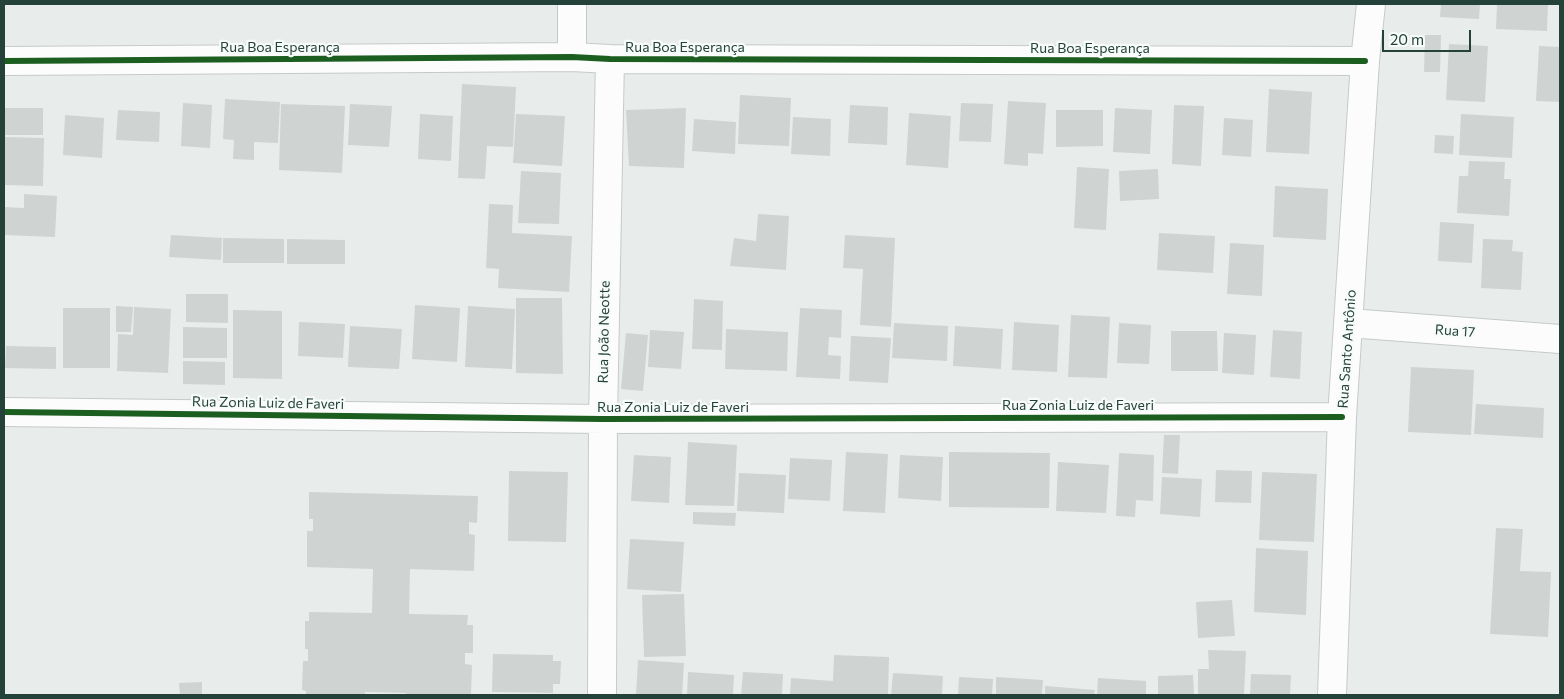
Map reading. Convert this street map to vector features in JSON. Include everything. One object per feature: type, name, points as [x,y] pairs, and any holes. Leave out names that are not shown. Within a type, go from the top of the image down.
[{"type":"street","points":[[572,4],[572,57]]},
{"type":"street","name":"Rua Santo Antônio","points":[[1332,695],[1342,417],[1350,322],[1365,61],[1371,4]]},
{"type":"street","name":"Rua Boa Esperança","points":[[4,61],[572,57],[610,59],[1365,61]]},
{"type":"street","name":"Rua João Neotte","points":[[602,695],[602,419],[610,59]]},
{"type":"street","name":"Rua 17","points":[[1350,322],[1560,339]]},
{"type":"street","name":"Rua Zonia Luiz de Faveri","points":[[4,412],[602,419],[1342,417]]},
{"type":"building","points":[[1441,4],[1480,4],[1479,19],[1440,17]]},
{"type":"building","points":[[1497,4],[1548,4],[1547,31],[1496,29]]},
{"type":"building","points":[[1425,35],[1441,35],[1440,72],[1424,72]]},
{"type":"building","points":[[1449,44],[1488,46],[1485,102],[1446,100]]},
{"type":"building","points":[[1539,46],[1560,47],[1560,102],[1536,101]]},
{"type":"building","points":[[462,84],[516,87],[513,147],[487,146],[485,179],[458,178]]},
{"type":"building","points":[[1269,89],[1312,92],[1309,154],[1266,152]]},
{"type":"building","points":[[740,95],[791,98],[789,146],[738,144]]},
{"type":"building","points":[[225,99],[280,102],[278,143],[254,142],[254,160],[233,159],[234,140],[223,139]]},
{"type":"building","points":[[1008,101],[1046,103],[1043,154],[1028,153],[1028,166],[1004,164]]},
{"type":"building","points":[[183,103],[212,105],[210,148],[181,146]]},
{"type":"building","points":[[961,103],[993,104],[991,142],[959,141]]},
{"type":"building","points":[[281,104],[345,106],[342,173],[279,170]]},
{"type":"building","points":[[350,104],[392,106],[389,147],[348,145]]},
{"type":"building","points":[[850,105],[888,107],[887,145],[848,143]]},
{"type":"building","points":[[1174,105],[1204,106],[1201,166],[1172,164]]},
{"type":"building","points":[[4,108],[43,108],[43,135],[4,135]]},
{"type":"building","points":[[686,108],[684,168],[629,166],[626,110]]},
{"type":"building","points":[[1115,108],[1152,110],[1150,154],[1113,152]]},
{"type":"building","points":[[118,110],[160,112],[159,142],[116,140]]},
{"type":"building","points":[[1056,110],[1103,110],[1103,146],[1056,147]]},
{"type":"building","points":[[909,113],[951,116],[948,168],[906,165]]},
{"type":"building","points":[[420,114],[453,116],[451,161],[418,159]]},
{"type":"building","points":[[516,114],[565,116],[562,166],[513,163]]},
{"type":"building","points":[[1461,114],[1514,117],[1512,158],[1459,155]]},
{"type":"building","points":[[65,115],[104,118],[102,158],[63,155]]},
{"type":"building","points":[[793,117],[831,119],[830,156],[791,154]]},
{"type":"building","points":[[1224,118],[1253,120],[1251,157],[1222,155]]},
{"type":"building","points":[[694,119],[736,122],[735,154],[692,151]]},
{"type":"building","points":[[1435,135],[1454,136],[1453,154],[1434,153]]},
{"type":"building","points":[[4,137],[44,138],[43,186],[4,185]]},
{"type":"building","points":[[1469,161],[1505,162],[1504,179],[1511,179],[1509,216],[1457,213],[1459,176],[1468,176]]},
{"type":"building","points":[[1077,167],[1109,169],[1106,230],[1074,228]]},
{"type":"building","points":[[1158,169],[1159,199],[1120,201],[1119,171]]},
{"type":"building","points":[[521,171],[561,173],[559,224],[518,223]]},
{"type":"building","points":[[1275,186],[1328,189],[1326,240],[1273,237]]},
{"type":"building","points":[[24,194],[57,196],[55,237],[4,235],[4,207],[24,208]]},
{"type":"building","points":[[489,204],[513,205],[512,233],[572,236],[569,292],[498,288],[499,269],[486,268]]},
{"type":"building","points":[[758,214],[789,216],[786,270],[730,266],[734,238],[756,241]]},
{"type":"building","points":[[1440,222],[1474,224],[1472,263],[1438,261]]},
{"type":"building","points":[[1159,233],[1215,236],[1213,273],[1157,270]]},
{"type":"building","points":[[171,235],[222,238],[221,260],[169,257]]},
{"type":"building","points":[[845,235],[895,238],[891,327],[860,325],[863,269],[843,268]]},
{"type":"building","points":[[223,238],[284,239],[284,263],[223,263]]},
{"type":"building","points":[[287,239],[345,240],[345,264],[287,264]]},
{"type":"building","points":[[1483,239],[1513,240],[1512,251],[1523,252],[1521,290],[1481,288]]},
{"type":"building","points":[[1230,243],[1264,245],[1262,296],[1227,294]]},
{"type":"building","points":[[186,294],[228,294],[228,323],[186,322]]},
{"type":"building","points":[[516,298],[562,298],[563,374],[516,373]]},
{"type":"building","points":[[694,299],[723,301],[722,350],[692,349]]},
{"type":"building","points":[[415,305],[460,308],[457,362],[412,359]]},
{"type":"building","points":[[116,306],[133,307],[131,332],[116,332]]},
{"type":"building","points":[[468,306],[515,309],[512,369],[465,367]]},
{"type":"building","points":[[134,307],[171,309],[168,373],[117,371],[118,334],[133,335]]},
{"type":"building","points":[[63,308],[110,308],[110,368],[63,368]]},
{"type":"building","points":[[800,308],[842,310],[841,338],[829,337],[828,355],[841,356],[840,379],[796,377]]},
{"type":"building","points":[[233,310],[282,311],[282,379],[233,378]]},
{"type":"building","points":[[1071,315],[1110,317],[1107,378],[1068,377]]},
{"type":"building","points":[[299,322],[345,324],[343,358],[298,356]]},
{"type":"building","points":[[1014,322],[1059,325],[1057,372],[1012,370]]},
{"type":"building","points":[[894,323],[948,326],[947,361],[892,358]]},
{"type":"building","points":[[1119,323],[1151,325],[1149,364],[1117,363]]},
{"type":"building","points":[[350,326],[402,329],[399,369],[348,367]]},
{"type":"building","points":[[955,326],[1003,329],[1001,369],[953,366]]},
{"type":"building","points":[[183,327],[227,328],[227,358],[183,358]]},
{"type":"building","points":[[726,329],[788,332],[787,371],[725,369]]},
{"type":"building","points":[[650,330],[684,332],[681,369],[648,367]]},
{"type":"building","points":[[1273,330],[1302,332],[1300,379],[1270,377]]},
{"type":"building","points":[[1171,331],[1217,331],[1218,371],[1171,371]]},
{"type":"building","points":[[626,333],[648,335],[643,391],[621,389]]},
{"type":"building","points":[[1224,333],[1256,335],[1254,375],[1222,373]]},
{"type":"building","points":[[851,336],[891,338],[888,383],[849,381]]},
{"type":"building","points":[[6,346],[56,347],[56,369],[5,368]]},
{"type":"building","points":[[183,361],[225,362],[225,385],[183,384]]},
{"type":"building","points":[[1411,367],[1474,370],[1471,435],[1408,432]]},
{"type":"building","points":[[1476,404],[1544,408],[1543,438],[1474,434]]},
{"type":"building","points":[[1164,435],[1180,435],[1178,474],[1162,473]]},
{"type":"building","points":[[688,442],[737,445],[734,506],[685,505]]},
{"type":"building","points":[[846,452],[888,454],[885,513],[843,511]]},
{"type":"building","points":[[949,452],[1050,453],[1049,508],[949,507]]},
{"type":"building","points":[[1119,453],[1154,455],[1153,501],[1136,500],[1135,517],[1116,516]]},
{"type":"building","points":[[634,455],[671,457],[669,503],[631,501]]},
{"type":"building","points":[[900,455],[943,457],[941,501],[898,498]]},
{"type":"building","points":[[790,458],[832,460],[830,501],[788,499]]},
{"type":"building","points":[[1058,462],[1109,465],[1106,513],[1056,511]]},
{"type":"building","points":[[1216,470],[1252,471],[1251,503],[1215,502]]},
{"type":"building","points":[[509,471],[568,472],[566,542],[508,541]]},
{"type":"building","points":[[1262,472],[1317,474],[1314,542],[1259,540]]},
{"type":"building","points":[[739,473],[786,475],[784,513],[737,511]]},
{"type":"building","points":[[1162,477],[1202,479],[1200,517],[1160,514]]},
{"type":"building","points":[[309,492],[478,496],[477,523],[469,522],[469,534],[475,535],[474,571],[410,569],[409,614],[468,615],[467,625],[473,625],[473,653],[465,653],[465,664],[472,665],[471,694],[406,695],[406,693],[365,692],[365,695],[306,695],[306,691],[302,690],[303,661],[308,661],[308,649],[305,649],[305,621],[309,621],[309,612],[372,613],[373,569],[307,567],[307,531],[313,531],[313,519],[309,519]]},
{"type":"building","points":[[693,512],[736,513],[735,526],[693,524]]},
{"type":"building","points":[[1496,528],[1523,529],[1520,571],[1551,572],[1548,637],[1490,634]]},
{"type":"building","points":[[630,539],[684,542],[681,592],[627,589]]},
{"type":"building","points":[[1256,548],[1308,551],[1306,615],[1254,612]]},
{"type":"building","points":[[684,594],[686,656],[644,657],[642,595]]},
{"type":"building","points":[[1232,600],[1235,636],[1198,638],[1196,602]]},
{"type":"building","points":[[1208,650],[1246,651],[1244,695],[1198,695],[1198,669],[1209,669]]},
{"type":"building","points":[[493,654],[553,655],[553,661],[561,661],[560,684],[553,684],[553,693],[492,692]]},
{"type":"building","points":[[834,655],[889,657],[888,695],[790,695],[791,678],[833,681]]},
{"type":"building","points":[[638,660],[684,663],[682,695],[636,695]]},
{"type":"building","points":[[688,672],[734,675],[733,695],[687,695]]},
{"type":"building","points":[[743,672],[783,674],[782,695],[741,695]]},
{"type":"building","points":[[893,673],[943,676],[942,695],[891,695]]},
{"type":"building","points":[[1251,674],[1291,675],[1290,695],[1250,695]]},
{"type":"building","points":[[1193,675],[1194,695],[1158,695],[1158,676]]},
{"type":"building","points":[[959,677],[993,679],[992,695],[958,695]]},
{"type":"building","points":[[996,677],[1043,680],[1042,695],[996,695]]},
{"type":"building","points":[[1098,678],[1146,681],[1146,695],[1097,695]]},
{"type":"building","points":[[202,682],[202,695],[180,695],[179,683]]},
{"type":"building","points":[[1045,686],[1095,690],[1094,695],[1045,695]]},
{"type":"cycle path","points":[[4,61],[572,57],[610,59],[1365,61]]},
{"type":"cycle path","points":[[4,412],[603,419],[1342,417]]}]
